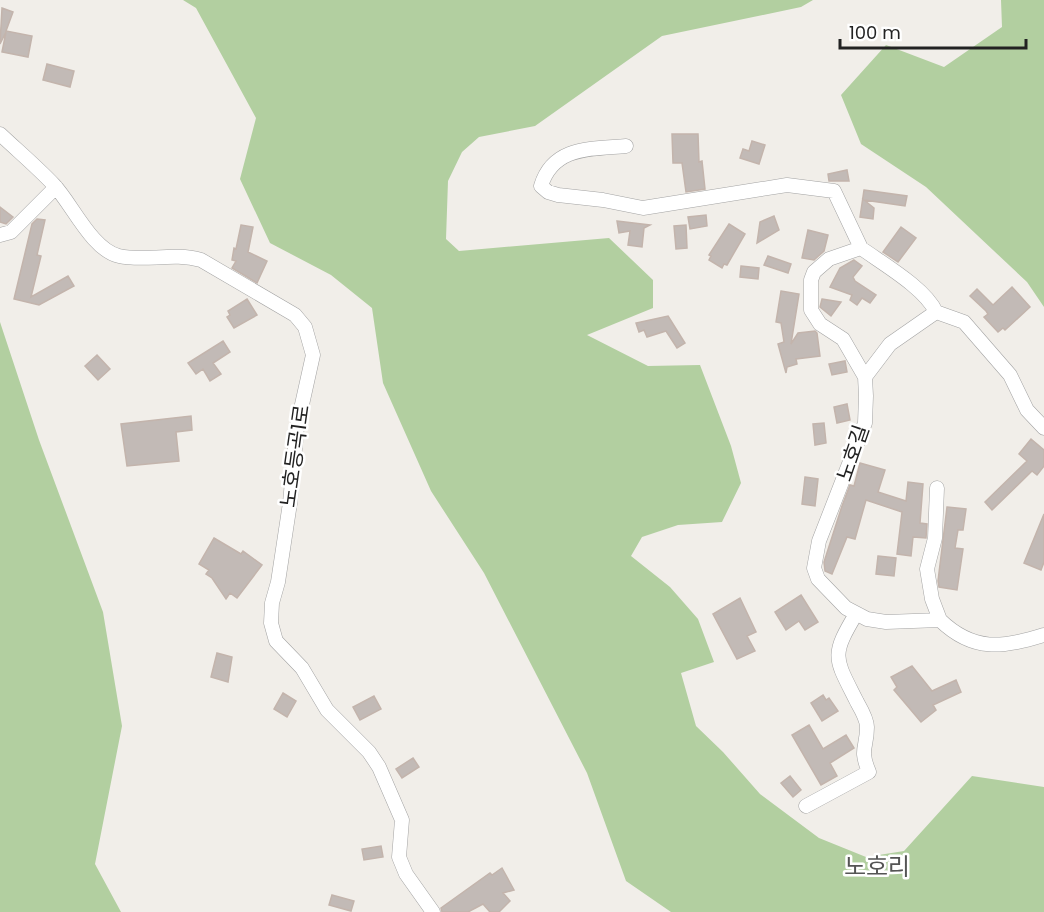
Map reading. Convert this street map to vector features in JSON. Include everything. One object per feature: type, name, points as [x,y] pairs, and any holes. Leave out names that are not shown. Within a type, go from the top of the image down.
[{"type":"street","name":"노호등곡1로","points":[[0,134],[56,188],[89,234],[107,250],[118,256],[185,255],[201,260],[295,315],[305,327],[310,338],[312,363],[300,404],[290,503],[271,623],[276,641],[302,668],[327,710],[369,752],[379,767],[402,820],[399,857],[406,874],[433,912]]},
{"type":"street","points":[[626,146],[572,151],[545,174],[542,186],[548,192],[558,195],[603,200],[643,208],[787,185],[834,191],[861,248],[913,287],[933,305],[936,312],[964,322],[1010,375],[1027,410],[1044,428]]},
{"type":"street","points":[[0,235],[12,232],[30,210],[56,188]]},
{"type":"street","points":[[861,248],[830,259],[814,272],[810,291],[811,310],[820,324],[843,339],[865,377],[890,344],[936,312]]},
{"type":"street","name":"노호길","points":[[865,377],[865,423],[819,542],[814,568],[818,579],[832,595],[846,608],[867,619],[886,622],[939,620]]},
{"type":"street","points":[[937,488],[935,538],[927,569],[932,599],[939,620],[951,631],[985,646],[997,646],[1044,635]]},
{"type":"street","points":[[806,806],[869,772],[862,756],[867,727],[861,709],[839,666],[837,649],[856,614]]},
{"type":"green space","points":[[183,0],[813,0],[801,7],[662,36],[535,126],[479,137],[462,152],[448,181],[446,239],[459,251],[609,238],[653,280],[653,308],[587,335],[648,366],[700,365],[731,446],[741,483],[722,522],[678,525],[642,537],[631,556],[670,587],[698,619],[714,662],[681,673],[696,726],[723,752],[760,794],[819,838],[866,857],[904,851],[972,776],[1044,787],[1044,912],[671,912],[626,881],[587,773],[484,573],[431,491],[383,383],[372,308],[331,275],[270,243],[240,179],[256,118],[196,8]]},
{"type":"green space","points":[[1001,0],[1044,0],[1044,307],[1027,282],[926,187],[861,144],[841,95],[886,45],[944,67],[1002,27]]},
{"type":"green space","points":[[0,322],[39,440],[103,612],[122,726],[95,864],[121,912],[0,912]]},
{"type":"building","points":[[2,8],[13,12],[6,31],[32,36],[28,57],[2,52],[6,32],[0,44]]},
{"type":"building","points":[[47,64],[74,71],[70,87],[43,80]]},
{"type":"building","points":[[672,134],[698,134],[699,162],[702,161],[705,189],[686,192],[682,163],[673,163]]},
{"type":"building","points":[[752,141],[765,145],[759,164],[740,158],[743,149],[749,151]]},
{"type":"building","points":[[847,170],[849,181],[829,181],[828,174]]},
{"type":"building","points":[[864,190],[907,196],[905,206],[864,200],[874,208],[873,219],[860,217]]},
{"type":"building","points":[[0,207],[13,217],[6,224],[0,222]]},
{"type":"building","points":[[706,215],[707,226],[690,229],[688,217]]},
{"type":"building","points":[[774,216],[779,230],[757,243],[760,222]]},
{"type":"building","points":[[37,219],[45,220],[37,255],[41,256],[31,297],[68,276],[74,286],[39,305],[14,299],[32,224]]},
{"type":"building","points":[[617,221],[650,225],[644,228],[642,247],[628,245],[630,231],[619,233]]},
{"type":"building","points":[[729,224],[745,234],[727,265],[724,264],[722,268],[709,260],[711,256],[709,255]]},
{"type":"building","points":[[241,225],[253,227],[248,252],[267,261],[257,283],[232,268],[236,261],[232,260]]},
{"type":"building","points":[[686,225],[687,248],[676,249],[674,226]]},
{"type":"building","points":[[901,227],[916,238],[898,262],[883,252]]},
{"type":"building","points":[[808,230],[828,235],[824,251],[814,260],[802,258]]},
{"type":"building","points":[[768,256],[791,264],[788,273],[764,265]]},
{"type":"building","points":[[854,260],[862,266],[853,277],[855,281],[876,295],[870,303],[862,298],[857,305],[850,300],[852,295],[830,287],[840,268]]},
{"type":"building","points":[[741,266],[759,268],[758,279],[740,277]]},
{"type":"building","points":[[1012,287],[1030,307],[1005,330],[1003,328],[998,332],[984,317],[988,314],[986,311],[970,296],[977,289],[993,305]]},
{"type":"building","points":[[781,291],[799,294],[791,344],[798,333],[815,331],[820,356],[796,359],[797,364],[787,367],[786,373],[778,344],[784,342],[781,323],[776,322]]},
{"type":"building","points":[[247,299],[257,315],[234,328],[227,317],[230,315],[228,311]]},
{"type":"building","points":[[822,299],[841,302],[831,316],[820,307]]},
{"type":"building","points":[[668,316],[685,343],[677,348],[666,331],[647,337],[644,330],[639,332],[636,323]]},
{"type":"building","points":[[223,341],[230,352],[213,363],[221,374],[210,381],[203,369],[196,374],[188,363]]},
{"type":"building","points":[[97,355],[110,369],[98,380],[85,366]]},
{"type":"building","points":[[845,361],[847,372],[832,375],[829,364]]},
{"type":"building","points":[[847,404],[850,420],[837,423],[834,407]]},
{"type":"building","points":[[191,416],[192,430],[176,432],[179,461],[127,466],[121,424]]},
{"type":"building","points":[[824,423],[826,443],[815,445],[813,424]]},
{"type":"building","points":[[1031,439],[1044,450],[1044,466],[1037,475],[1032,471],[992,510],[985,502],[1027,461],[1019,454]]},
{"type":"building","points":[[860,463],[885,470],[878,492],[906,501],[908,482],[923,484],[920,523],[927,524],[926,538],[913,537],[911,556],[897,554],[902,512],[866,500],[855,539],[847,537],[832,574],[825,571],[824,562],[850,485],[854,486]]},
{"type":"building","points":[[805,477],[818,479],[815,506],[802,504]]},
{"type":"building","points":[[947,507],[966,509],[963,530],[958,530],[955,548],[963,549],[957,590],[939,587],[938,581]]},
{"type":"building","points":[[1044,514],[1044,562],[1041,570],[1024,563]]},
{"type":"building","points":[[214,538],[241,554],[243,551],[262,565],[237,598],[230,593],[226,599],[212,578],[206,574],[209,570],[199,564]]},
{"type":"building","points":[[878,556],[896,558],[894,576],[876,574]]},
{"type":"building","points":[[801,595],[818,622],[805,630],[799,621],[786,630],[775,612]]},
{"type":"building","points":[[740,598],[756,632],[747,636],[755,651],[737,659],[713,614]]},
{"type":"building","points":[[217,653],[232,657],[228,682],[211,677]]},
{"type":"building","points":[[912,666],[932,691],[956,680],[961,692],[933,705],[936,710],[921,722],[894,690],[897,687],[891,677]]},
{"type":"building","points":[[283,693],[296,701],[287,717],[274,709]]},
{"type":"building","points":[[823,695],[826,700],[829,698],[838,711],[822,721],[811,703]]},
{"type":"building","points":[[374,696],[381,709],[360,720],[353,707]]},
{"type":"building","points":[[809,725],[823,749],[846,735],[854,748],[830,763],[837,776],[821,785],[792,735]]},
{"type":"building","points":[[413,758],[419,767],[402,778],[396,769]]},
{"type":"building","points":[[790,776],[801,790],[793,797],[781,783]]},
{"type":"building","points":[[381,846],[383,857],[364,860],[362,849]]},
{"type":"building","points":[[502,868],[514,890],[503,893],[510,901],[499,912],[490,912],[483,904],[468,912],[442,912],[441,908],[490,873],[492,875]]},
{"type":"building","points":[[332,895],[354,901],[351,911],[329,905]]},
{"type":"district","name":"노호리","points":[[877,867]]}]
